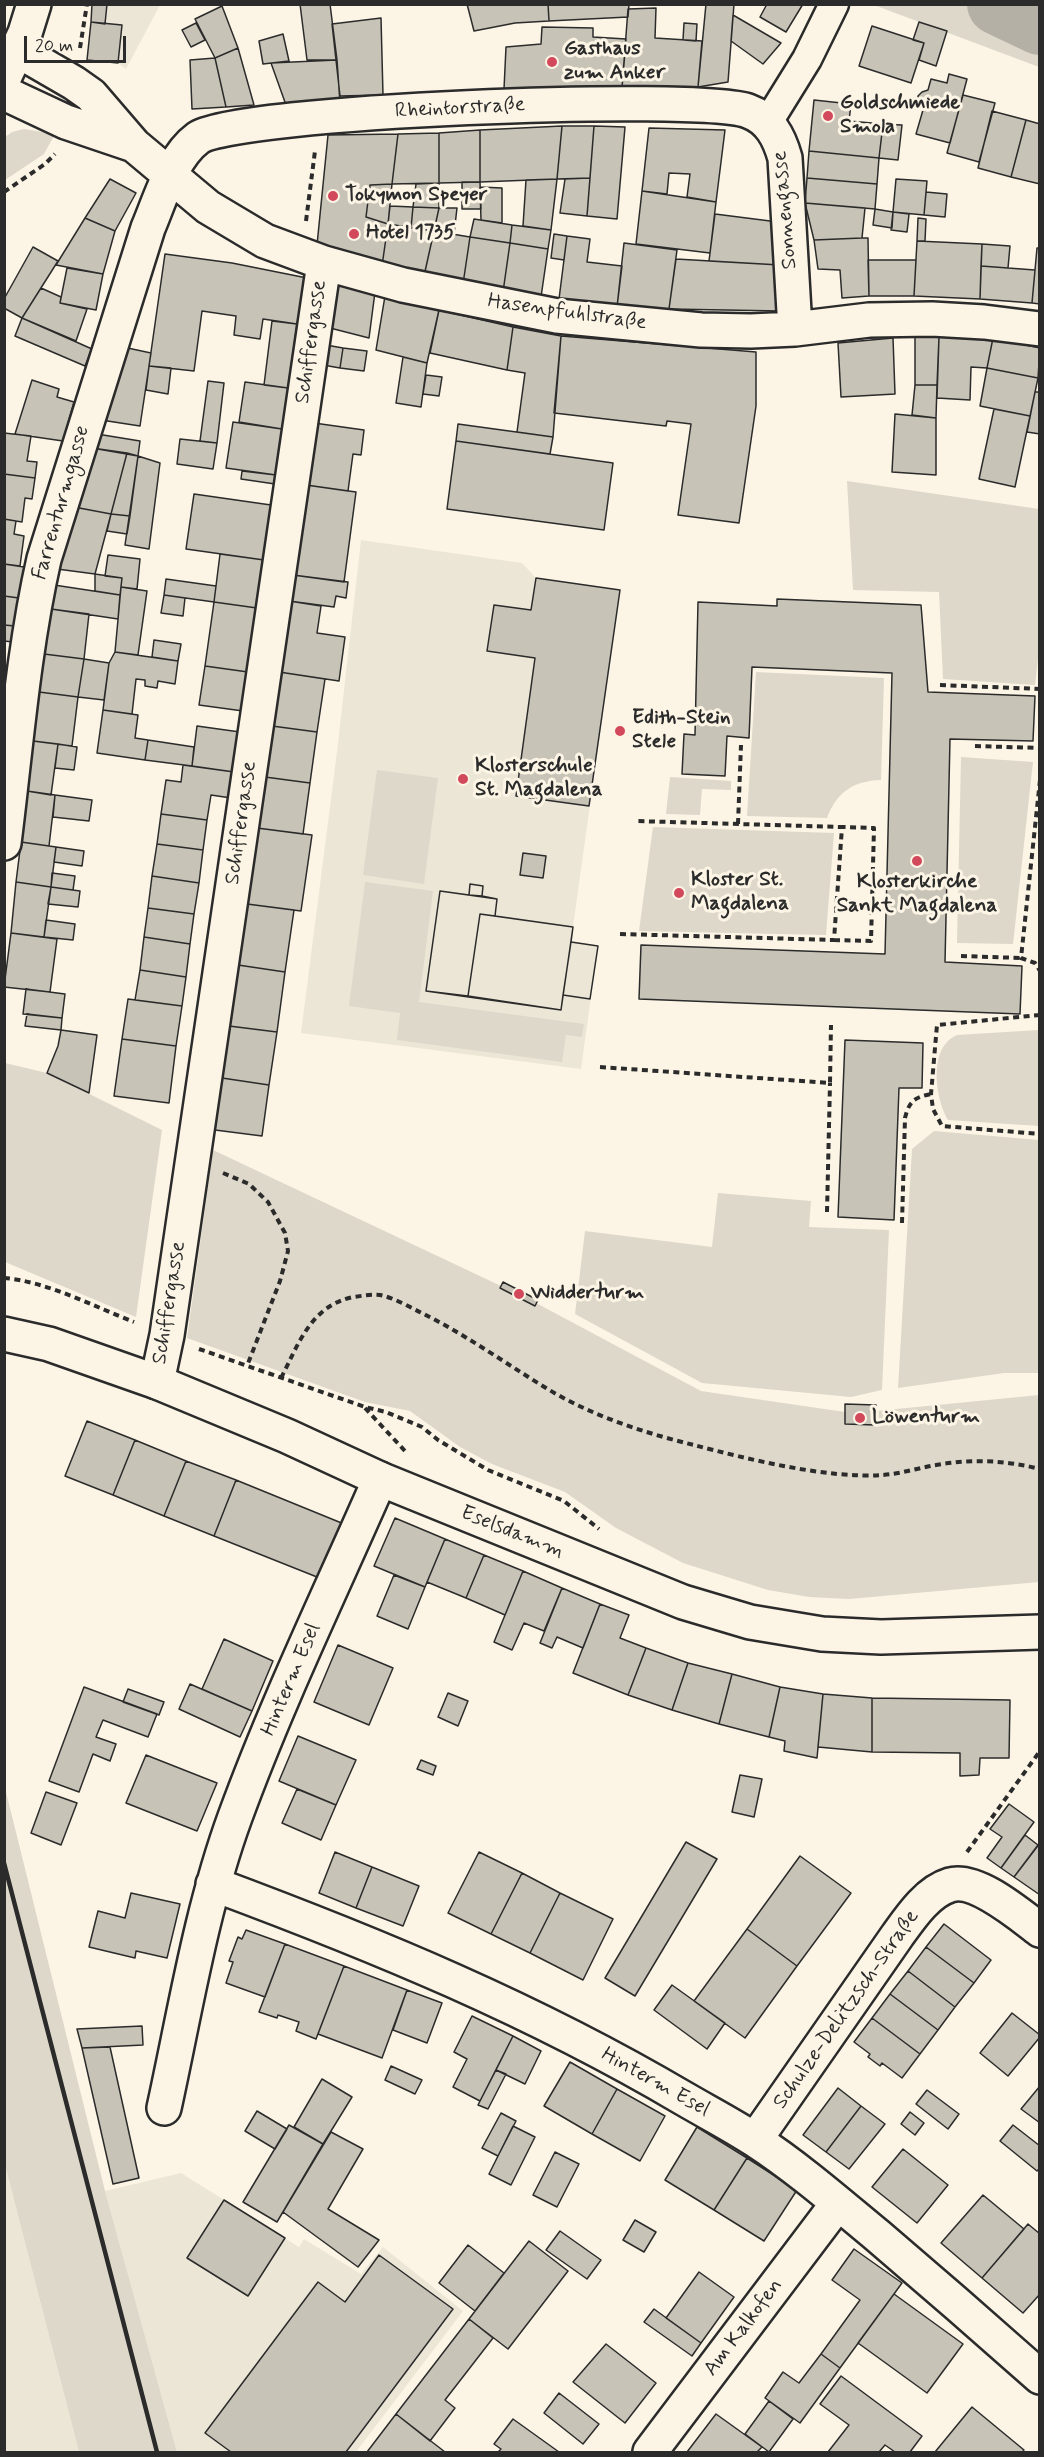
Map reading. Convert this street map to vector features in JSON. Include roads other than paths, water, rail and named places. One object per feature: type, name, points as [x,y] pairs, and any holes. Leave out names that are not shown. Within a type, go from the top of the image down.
[{"type":"street","points":[[11,64],[34,4]]},
{"type":"street","name":"Sonnengasse","points":[[795,329],[785,158],[779,138],[768,123],[807,59],[834,4]]},
{"type":"street","name":"Hasenpfuhlstraße","points":[[11,64],[74,82],[91,95],[134,145],[170,176],[208,207],[265,241],[311,258],[403,285],[557,316],[701,330],[795,329],[869,320],[932,319],[984,322],[1040,329]]},
{"type":"street","name":"Hasenpfuhlstraße","points":[[4,93],[66,122],[134,145]]},
{"type":"street","name":"Rheintorstraße","points":[[170,176],[189,147],[199,137],[215,131],[252,124],[315,118],[469,108],[672,105],[727,106],[750,111],[768,123]]},
{"type":"street","name":"Farrenturmgasse","points":[[4,843],[26,663],[44,559],[148,228],[170,176]]},
{"type":"street","name":"Schiffergasse","points":[[157,1382],[193,1159],[311,258]]},
{"type":"street","name":"Eselsdamm","points":[[4,1334],[49,1344],[157,1382],[287,1436],[380,1479],[683,1602],[750,1622],[822,1634],[881,1637],[1040,1632]]},
{"type":"street","name":"Hinterm Esel","points":[[164,2108],[213,1884],[235,1818],[282,1703],[380,1479]]},
{"type":"street","name":"Hinterm Esel","points":[[213,1884],[346,1933],[440,1972],[642,2073],[755,2140],[838,2203],[1040,2377]]},
{"type":"street","name":"Schulze-Delitzsch-Straße","points":[[755,2140],[909,1920],[936,1892],[952,1884],[973,1887],[999,1899],[1040,1930]]},
{"type":"street","name":"Am Kalkofen","points":[[650,2452],[838,2203]]},
{"type":"waterway","points":[[998,4],[1040,24]]},
{"type":"railway","points":[[4,1863],[157,2452]]},
{"type":"place","name":"Gasthaus zum Anker","points":[[552,62]]},
{"type":"place","name":"Goldschmiede Smola","points":[[828,116]]},
{"type":"place","name":"Tokymon Speyer","points":[[333,196]]},
{"type":"place","name":"Hotel 1735","points":[[354,234]]},
{"type":"place","name":"Edith-Stein Stele","points":[[620,731]]},
{"type":"place","name":"Klosterschule St. Magdalena","points":[[463,779]]},
{"type":"place","name":"Klosterkirche Sankt Magdalena","points":[[917,861]]},
{"type":"place","name":"Kloster St. Magdalena","points":[[679,893]]},
{"type":"place","name":"Widderturm","points":[[519,1294]]},
{"type":"place","name":"Löwenturm","points":[[860,1418]]}]
